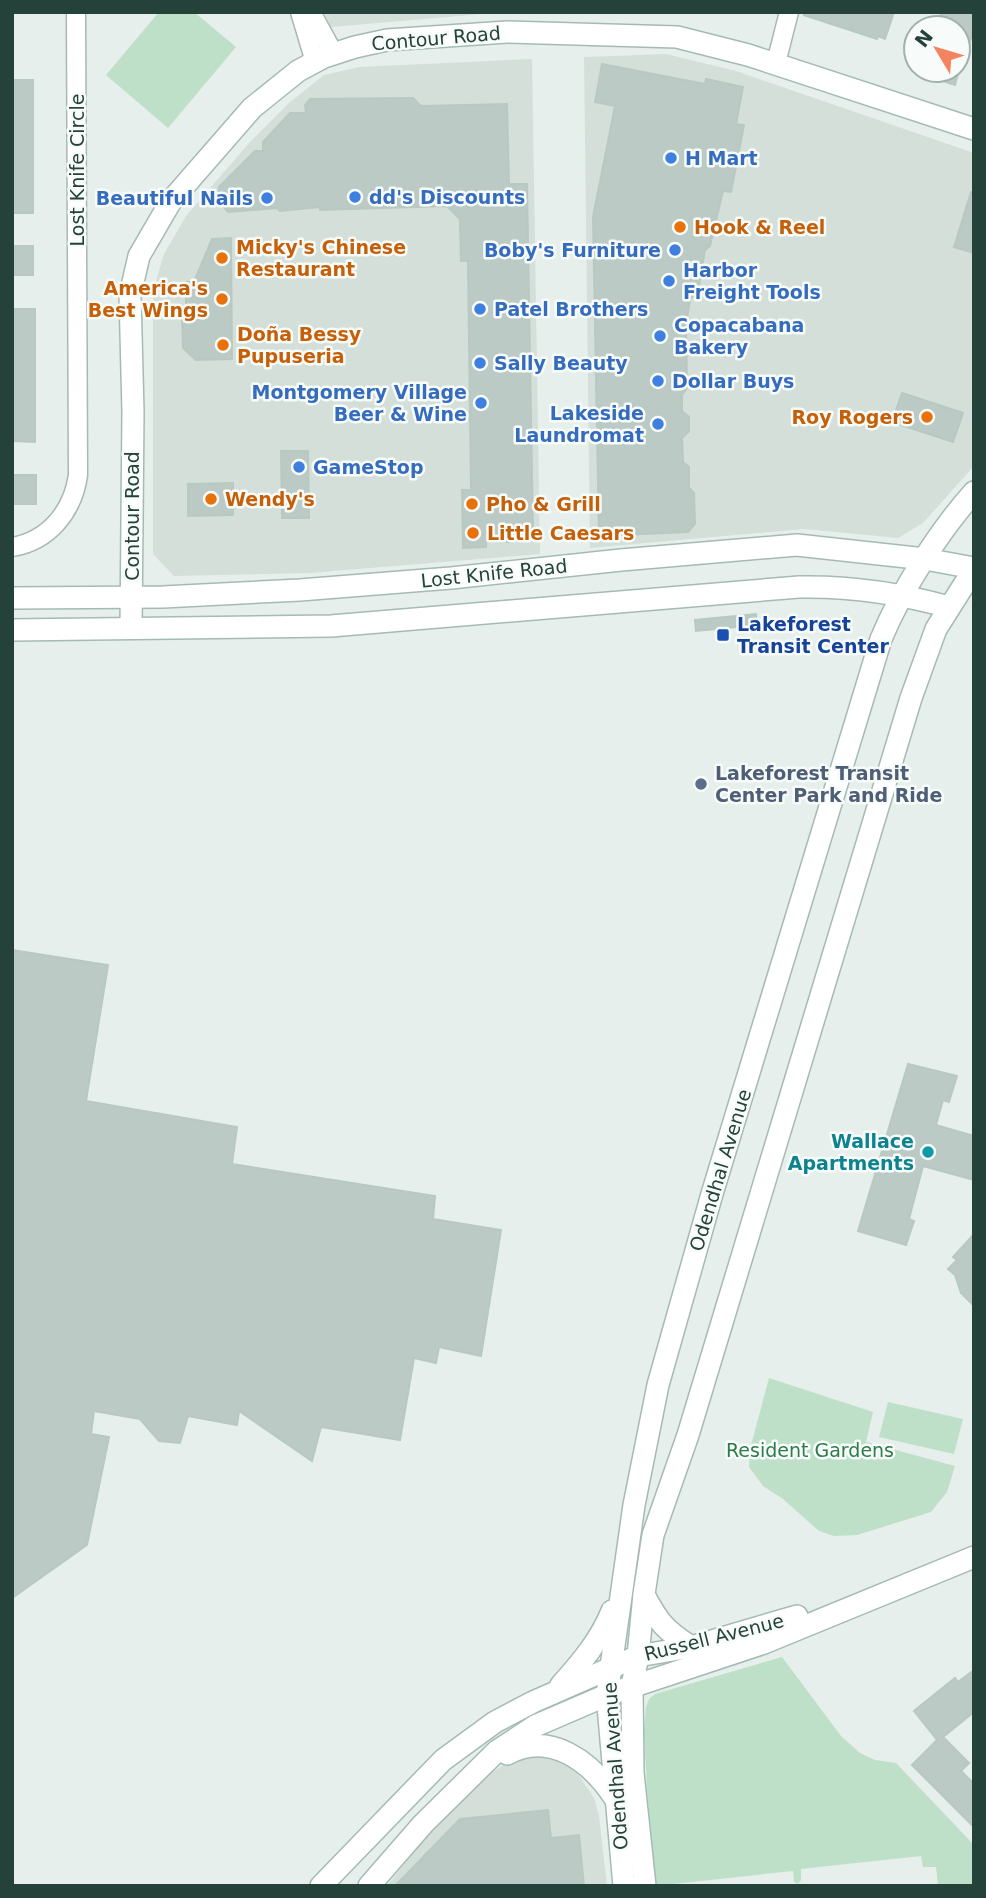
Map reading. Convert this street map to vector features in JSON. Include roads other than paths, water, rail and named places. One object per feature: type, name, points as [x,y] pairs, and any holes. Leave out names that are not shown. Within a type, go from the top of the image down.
[{"type":"street","name":"Lost Knife Circle","points":[[12,547],[30,542],[54,526],[71,503],[78,475],[76,12]]},
{"type":"street","points":[[300,12],[325,58]]},
{"type":"street","points":[[311,12],[325,58]]},
{"type":"street","points":[[776,63],[789,12]]},
{"type":"street","name":"Contour Road","points":[[131,628],[133,412],[130,295],[139,256],[171,201],[252,108],[275,87],[325,58],[387,40],[507,32],[624,34],[682,38],[776,63],[974,129]]},
{"type":"street","name":"Odendhal Avenue","points":[[624,1886],[607,1695],[634,1505],[657,1385],[881,639],[903,594],[925,559],[974,492]]},
{"type":"street","name":"Lost Knife Road","points":[[12,598],[131,598],[300,590],[797,545],[925,559],[974,568]]},
{"type":"street","name":"Odendhal Avenue","points":[[645,1886],[633,1773],[632,1686],[653,1535],[688,1435],[911,698],[936,629],[974,568]]},
{"type":"street","name":"Lost Knife Road","points":[[12,630],[331,626],[836,586],[903,594],[949,607]]},
{"type":"street","name":"Russell Avenue","points":[[369,1886],[423,1824],[472,1774],[497,1751],[535,1726],[607,1695],[764,1643],[974,1557]]},
{"type":"street","name":"Russell Avenue","points":[[321,1886],[443,1760],[495,1722],[553,1692],[638,1656],[691,1647],[748,1632],[929,1575]]},
{"type":"street","points":[[553,1692],[578,1667],[606,1626],[624,1580]]},
{"type":"street","points":[[644,1594],[658,1622],[691,1647]]},
{"type":"street","points":[[472,1774],[514,1750],[526,1746],[548,1747],[583,1761],[615,1797]]},
{"type":"place","name":"H Mart","points":[[671,158]]},
{"type":"place","name":"dd's Discounts","points":[[355,197]]},
{"type":"place","name":"Beautiful Nails","points":[[267,198]]},
{"type":"place","name":"Hook & Reel","points":[[680,227]]},
{"type":"place","name":"Boby's Furniture","points":[[675,250]]},
{"type":"place","name":"Micky's Chinese Restaurant","points":[[222,258]]},
{"type":"place","name":"Harbor Freight Tools","points":[[669,281]]},
{"type":"place","name":"America's Best Wings","points":[[222,299]]},
{"type":"place","name":"Patel Brothers","points":[[480,309]]},
{"type":"place","name":"Copacabana Bakery","points":[[660,336]]},
{"type":"place","name":"Doña Bessy Pupuseria","points":[[223,345]]},
{"type":"place","name":"Sally Beauty","points":[[480,363]]},
{"type":"place","name":"Dollar Buys","points":[[658,381]]},
{"type":"place","name":"Montgomery Village Beer & Wine","points":[[481,403]]},
{"type":"place","name":"Roy Rogers","points":[[927,417]]},
{"type":"place","name":"Lakeside Laundromat","points":[[658,424]]},
{"type":"place","name":"GameStop","points":[[299,467]]},
{"type":"place","name":"Wendy's","points":[[211,499]]},
{"type":"place","name":"Pho & Grill","points":[[472,504]]},
{"type":"place","name":"Little Caesars","points":[[473,533]]},
{"type":"place","name":"Lakeforest Transit Center","points":[[723,635]]},
{"type":"place","name":"Lakeforest Transit Center Park and Ride","points":[[701,784]]},
{"type":"place","name":"Wallace Apartments","points":[[928,1152]]},
{"type":"park label","name":"Resident Gardens","points":[[810,1450]]}]
